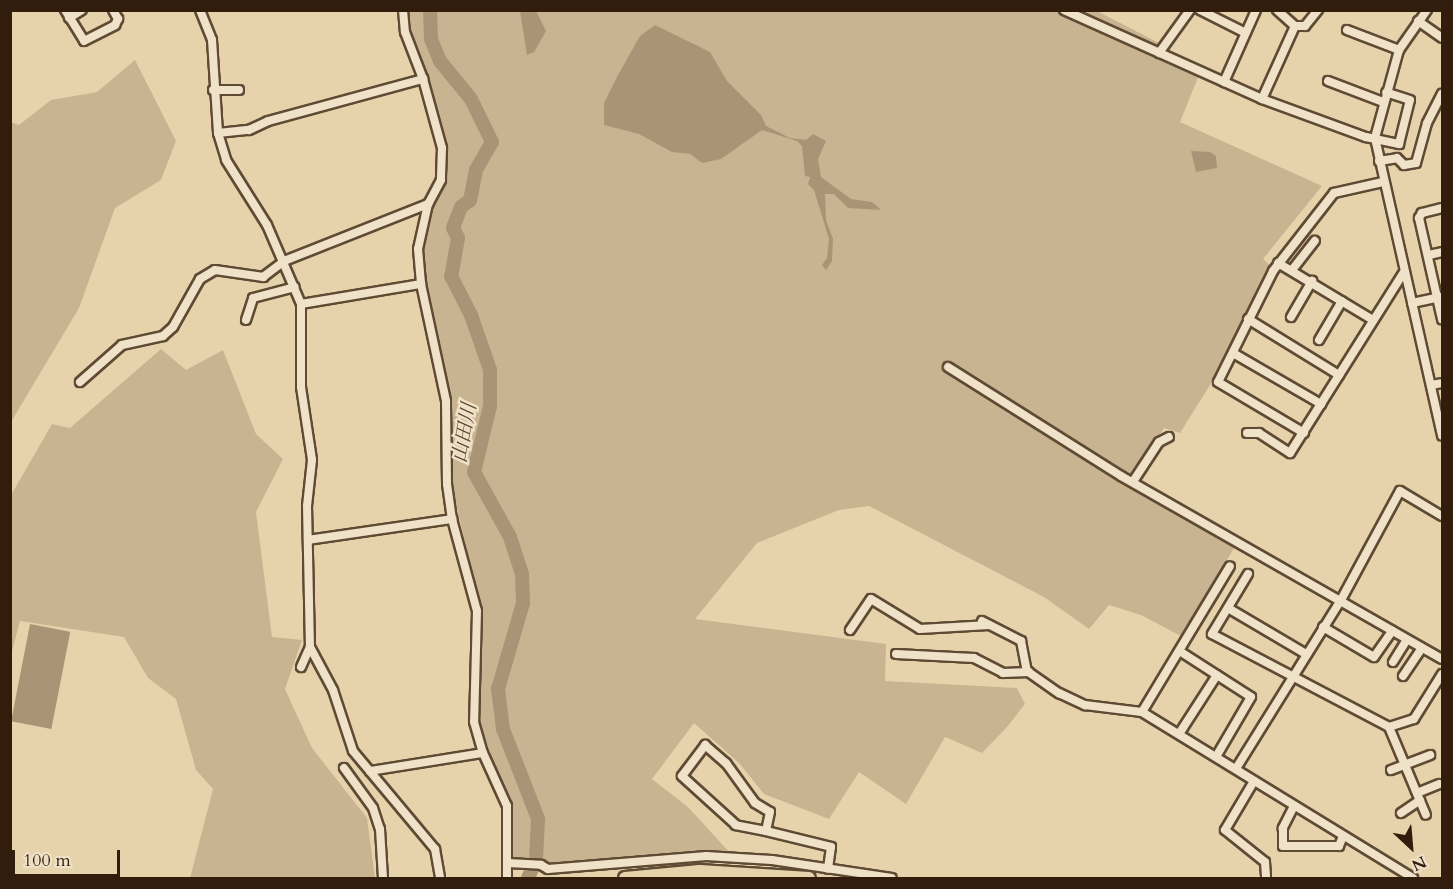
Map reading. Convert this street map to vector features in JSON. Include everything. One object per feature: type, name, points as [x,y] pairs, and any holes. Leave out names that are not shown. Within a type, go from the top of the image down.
[{"type":"main road","points":[[625,879],[700,871],[809,879]]},
{"type":"street","points":[[82,10],[67,14],[84,41],[115,25],[117,19],[113,10]]},
{"type":"street","points":[[200,10],[212,40],[213,90],[218,133],[230,169],[267,225],[301,303],[301,387],[312,460],[308,540],[310,647],[301,667]]},
{"type":"street","points":[[403,10],[405,32],[423,79],[442,148],[441,180],[428,204],[418,249],[421,284],[446,401],[447,484],[452,519],[477,611],[473,711],[483,753],[507,806],[507,879]]},
{"type":"street","points":[[1064,10],[1262,99],[1399,144],[1411,105],[1410,100],[1386,92]]},
{"type":"street","points":[[1159,53],[1190,10]]},
{"type":"street","points":[[1200,10],[1246,33]]},
{"type":"street","points":[[1224,82],[1256,10]]},
{"type":"street","points":[[1277,10],[1295,26],[1305,26],[1318,10]]},
{"type":"street","points":[[1426,11],[1399,50],[1375,138],[1383,182],[1443,436]]},
{"type":"street","points":[[1418,21],[1443,38]]},
{"type":"street","points":[[1262,99],[1295,26]]},
{"type":"street","points":[[1347,30],[1399,50]]},
{"type":"street","points":[[218,133],[249,130],[268,121],[423,79]]},
{"type":"street","points":[[1328,81],[1383,102]]},
{"type":"street","points":[[213,90],[239,90]]},
{"type":"street","points":[[1379,161],[1397,158],[1404,165],[1416,163],[1427,123],[1443,94]]},
{"type":"street","points":[[1304,433],[1218,381],[1278,263],[1334,193],[1383,182]]},
{"type":"street","points":[[80,382],[122,345],[163,336],[173,327],[196,284],[215,270],[263,277],[284,261],[428,204]]},
{"type":"street","points":[[1443,208],[1420,214],[1440,297],[1443,320]]},
{"type":"street","points":[[1292,270],[1315,241]]},
{"type":"street","points":[[1429,255],[1443,252]]},
{"type":"street","points":[[1278,263],[1373,320]]},
{"type":"street","points":[[1246,433],[1259,433],[1288,454],[1304,433],[1404,272]]},
{"type":"street","points":[[1291,317],[1312,282]]},
{"type":"street","points":[[301,303],[421,284]]},
{"type":"street","points":[[246,320],[253,298],[295,287]]},
{"type":"street","points":[[1412,303],[1440,297]]},
{"type":"street","points":[[1319,340],[1342,301]]},
{"type":"street","points":[[1248,319],[1339,375]]},
{"type":"street","points":[[1233,353],[1321,404]]},
{"type":"street","points":[[948,367],[1121,476],[1134,480],[1421,649],[1443,659]]},
{"type":"street","points":[[1431,385],[1443,382]]},
{"type":"street","points":[[1134,480],[1159,442],[1169,436]]},
{"type":"street","points":[[1237,767],[1290,678],[1341,600],[1400,491],[1443,516]]},
{"type":"street","points":[[308,540],[452,519]]},
{"type":"street","points":[[1142,712],[1181,652],[1230,566]]},
{"type":"street","points":[[1248,574],[1212,634],[1290,678],[1389,727],[1426,815]]},
{"type":"street","points":[[850,630],[871,599],[920,629],[990,625]]},
{"type":"street","points":[[1228,608],[1306,654]]},
{"type":"street","points":[[982,621],[1021,641],[1029,672]]},
{"type":"street","points":[[1323,627],[1374,657],[1392,631]]},
{"type":"street","points":[[1393,662],[1407,640]]},
{"type":"street","points":[[310,647],[333,690],[347,740],[435,849],[440,879]]},
{"type":"street","points":[[1403,676],[1421,649]]},
{"type":"street","points":[[1181,652],[1251,697],[1216,757]]},
{"type":"street","points":[[896,654],[974,658],[1003,673],[1029,672],[1085,705],[1142,712],[1216,757],[1237,767],[1254,781],[1413,879]]},
{"type":"street","points":[[1389,727],[1414,719],[1443,674]]},
{"type":"street","points":[[1179,734],[1217,675]]},
{"type":"street","points":[[766,831],[770,812],[755,803],[726,763],[705,745],[692,757],[682,776],[736,825],[831,847],[828,869]]},
{"type":"street","points":[[370,771],[483,753]]},
{"type":"street","points":[[1391,770],[1430,755]]},
{"type":"street","points":[[344,768],[373,808],[380,829],[383,879]]},
{"type":"street","points":[[1254,781],[1225,830],[1266,862],[1266,879]]},
{"type":"street","points":[[1401,813],[1418,796],[1439,784]]},
{"type":"street","points":[[1294,806],[1283,828],[1282,846],[1339,846],[1343,836]]},
{"type":"street","points":[[508,863],[522,862],[541,865],[548,869],[706,856],[828,869],[892,879]]},
{"type":"shaded area","points":[[406,11],[1097,11],[1159,43],[1153,54],[1199,75],[1180,122],[1322,186],[1263,259],[1272,267],[1215,377],[1180,433],[1164,428],[1129,479],[1236,545],[1181,636],[1141,615],[1109,605],[1089,629],[1044,597],[869,506],[839,510],[757,543],[695,619],[886,644],[885,681],[1017,688],[1025,704],[1007,727],[982,753],[945,737],[906,804],[859,772],[829,819],[764,794],[739,763],[694,723],[652,779],[688,807],[731,854],[671,853],[554,863],[512,858],[509,803],[478,720],[483,619],[451,482],[453,402],[424,282],[421,249],[432,206],[445,181],[447,151],[427,75],[408,31]]},
{"type":"shaded area","points":[[520,11],[536,11],[546,31],[534,52],[527,55]]},
{"type":"shaded area","points":[[655,25],[710,52],[727,81],[761,115],[766,126],[790,138],[806,140],[813,134],[826,141],[818,159],[821,177],[851,199],[872,202],[881,210],[848,208],[834,194],[825,194],[826,220],[833,239],[832,261],[826,270],[822,265],[827,258],[829,239],[814,190],[808,184],[810,177],[805,176],[802,146],[797,141],[762,130],[721,159],[702,163],[690,154],[672,152],[639,134],[604,125],[604,103],[618,75],[640,36]]},
{"type":"shaded area","points":[[135,60],[176,141],[161,180],[115,208],[79,308],[11,422],[11,122],[19,125],[51,100],[97,92]]},
{"type":"shaded area","points":[[1191,151],[1210,152],[1216,156],[1217,168],[1196,172]]},
{"type":"shaded area","points":[[161,349],[186,370],[223,350],[256,434],[283,459],[256,512],[272,637],[302,640],[285,689],[312,748],[367,818],[375,878],[190,878],[213,789],[196,770],[176,699],[148,678],[124,637],[20,621],[11,655],[11,495],[52,424],[70,428]]},
{"type":"shaded area","points":[[30,624],[70,632],[51,729],[11,721]]},
{"type":"waterway","name":"山田川","points":[[430,10],[431,39],[440,61],[471,99],[492,142],[476,170],[470,200],[461,207],[453,228],[458,238],[451,276],[471,315],[490,370],[490,406],[474,472],[510,537],[522,574],[523,603],[498,689],[503,729],[538,819],[536,860],[528,878]]}]
